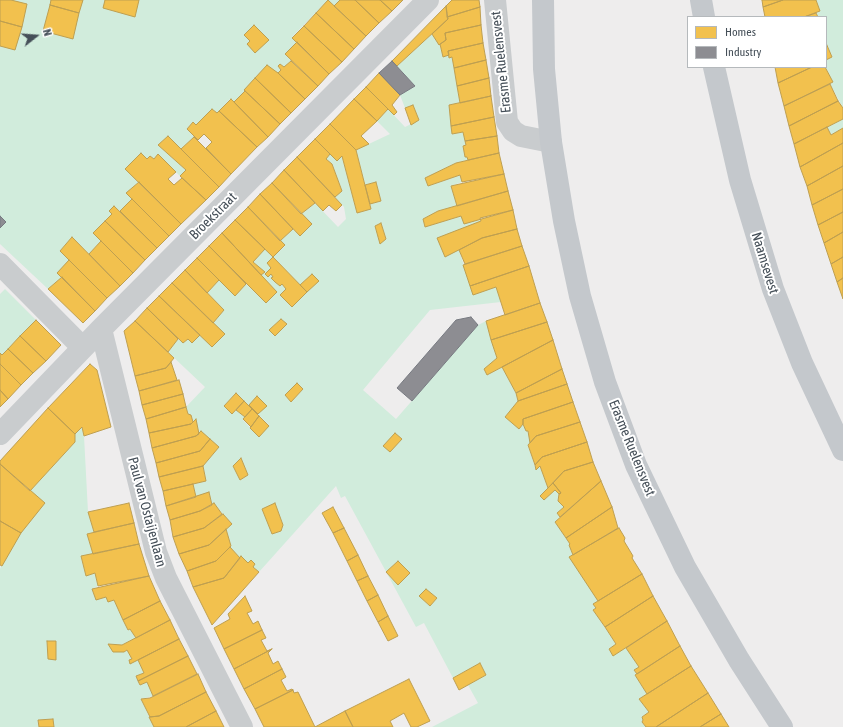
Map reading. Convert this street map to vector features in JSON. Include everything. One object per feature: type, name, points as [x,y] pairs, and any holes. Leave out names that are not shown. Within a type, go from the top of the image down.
[{"type":"main road","name":"Erasme Ruelensvest","points":[[543,0],[544,69],[551,142],[564,221],[580,296],[605,382],[636,465],[685,567],[739,660],[782,727]]},
{"type":"main road","points":[[701,0],[704,16]]},
{"type":"main road","name":"Naamsevest","points":[[714,68],[740,180],[773,289],[802,363],[843,450]]},
{"type":"street","name":"Broekstraat","points":[[0,434],[101,329],[428,0]]},
{"type":"street","name":"Erasme Ruelensvest","points":[[494,0],[507,122],[513,131],[522,136],[551,142]]},
{"type":"street","points":[[0,264],[83,348]]},
{"type":"street","name":"Paul van Ostaijenlaan","points":[[101,329],[156,552],[166,578],[242,727]]},
{"type":"green space","points":[[0,0],[328,0],[292,37],[297,42],[285,54],[291,61],[284,67],[280,64],[278,66],[281,70],[278,73],[244,90],[245,91],[234,102],[230,99],[217,113],[212,109],[196,125],[193,122],[187,129],[194,137],[181,149],[168,136],[158,145],[186,170],[180,176],[158,155],[154,159],[150,156],[147,159],[141,153],[126,168],[139,182],[127,193],[132,199],[120,211],[114,206],[109,211],[112,214],[93,233],[101,241],[89,254],[72,237],[60,251],[69,260],[62,277],[48,289],[0,244],[0,228],[6,222],[0,216]]},
{"type":"green space","points":[[328,0],[340,0],[334,6]]},
{"type":"green space","points":[[816,0],[843,0],[843,108],[830,84],[833,82],[826,68],[827,68],[827,60],[832,57],[827,45],[827,16],[818,16],[816,13],[820,11]]},
{"type":"green space","points":[[432,34],[440,44],[443,57],[449,55],[449,58],[452,57],[460,103],[449,105],[452,134],[463,132],[466,145],[463,146],[465,157],[467,157],[468,160],[456,163],[425,178],[428,186],[460,175],[462,182],[451,186],[457,206],[438,211],[423,219],[425,227],[461,216],[480,218],[481,221],[459,250],[473,294],[496,287],[501,302],[430,310],[363,390],[396,419],[478,325],[486,321],[497,358],[484,370],[488,375],[502,367],[516,393],[518,401],[505,417],[519,428],[523,424],[526,431],[528,431],[531,440],[528,446],[536,469],[540,466],[548,488],[540,496],[544,500],[555,490],[559,494],[558,501],[564,507],[557,513],[560,517],[555,522],[570,544],[569,545],[573,555],[598,601],[594,604],[596,608],[593,610],[616,644],[609,649],[613,655],[626,648],[639,667],[634,670],[637,674],[635,675],[647,694],[639,699],[649,712],[642,717],[642,722],[646,727],[432,727],[478,703],[468,685],[486,675],[480,663],[453,678],[424,623],[416,627],[386,573],[398,585],[410,573],[398,561],[386,572],[345,496],[341,498],[336,486],[259,572],[253,567],[251,560],[248,563],[242,557],[240,558],[230,547],[226,529],[232,524],[214,504],[212,505],[209,493],[196,497],[193,484],[206,481],[203,466],[219,447],[201,432],[199,434],[191,415],[188,414],[186,407],[205,387],[168,352],[178,339],[183,343],[188,339],[192,343],[224,310],[207,293],[219,280],[235,296],[246,284],[266,303],[277,292],[261,275],[264,272],[253,262],[265,249],[273,257],[285,246],[280,241],[293,229],[300,236],[301,214],[315,203],[338,227],[346,219],[344,207],[335,197],[342,190],[332,164],[326,159],[330,154],[337,161],[342,156],[357,213],[371,209],[370,204],[381,201],[376,182],[365,185],[356,150],[390,134],[377,121],[388,109],[405,127],[419,120],[413,105],[405,108],[400,95],[415,86],[397,66]],"holes":[[[381,223],[386,239],[380,243],[375,226]],[[273,257],[300,285],[312,274],[318,281],[292,307],[280,295],[286,289],[282,284],[275,282],[271,274],[268,277],[265,274],[271,268],[267,263]],[[281,319],[286,324],[274,336],[269,330]],[[297,383],[303,389],[291,402],[285,395]],[[236,393],[269,425],[259,437],[243,420],[245,417],[236,410],[232,414],[224,406]],[[241,459],[248,475],[240,480],[233,466]],[[275,504],[283,525],[281,531],[272,534],[262,509]],[[426,589],[437,598],[430,606],[419,596]]]},
{"type":"green space","points":[[843,119],[843,128],[831,135],[827,127]]},
{"type":"green space","points":[[5,289],[36,320],[2,355],[0,353],[0,294]]},
{"type":"green space","points":[[82,427],[84,436],[88,512],[94,532],[87,534],[93,554],[81,557],[86,576],[95,573],[98,586],[92,589],[96,599],[106,597],[114,600],[128,630],[130,629],[136,638],[122,645],[109,644],[113,652],[124,652],[127,650],[132,659],[129,660],[130,663],[138,660],[144,673],[136,676],[140,685],[147,682],[153,696],[141,699],[154,727],[54,727],[53,719],[38,720],[39,727],[0,727],[0,569],[30,491],[75,442],[75,434]],"holes":[[[47,641],[56,641],[56,659],[48,659]]]},
{"type":"building: Homes","points":[[0,0],[11,0],[27,4],[22,27],[0,21]]},
{"type":"building: Homes","points":[[51,0],[83,0],[79,13],[50,5]]},
{"type":"building: Homes","points":[[105,0],[139,0],[135,17],[103,8]]},
{"type":"building: Homes","points":[[328,0],[366,36],[354,49],[316,13]]},
{"type":"building: Homes","points":[[340,0],[355,0],[379,23],[366,36],[334,6]]},
{"type":"building: Homes","points":[[355,0],[380,0],[392,11],[379,23]]},
{"type":"building: Homes","points":[[380,0],[403,0],[392,11]]},
{"type":"building: Homes","points":[[452,0],[479,0],[480,7],[447,17],[446,6]]},
{"type":"building: Homes","points":[[762,0],[783,0],[763,7]]},
{"type":"building: Homes","points":[[783,0],[816,0],[820,11],[807,16],[765,16],[763,7]]},
{"type":"building: Homes","points":[[50,5],[79,13],[73,39],[43,31]]},
{"type":"building: Homes","points":[[446,6],[448,19],[397,66],[392,61]]},
{"type":"building: Homes","points":[[480,7],[481,25],[445,33],[446,40],[439,45],[432,34],[448,19],[447,17]]},
{"type":"building: Homes","points":[[316,13],[354,49],[342,62],[304,26]]},
{"type":"building: Homes","points":[[816,13],[818,16],[807,16]]},
{"type":"building: Homes","points":[[0,21],[22,27],[15,50],[0,46]]},
{"type":"building: Homes","points":[[254,25],[269,40],[255,53],[247,44],[250,41],[244,35]]},
{"type":"building: Homes","points":[[481,25],[483,43],[448,51],[449,55],[443,57],[440,44],[446,40],[445,33]]},
{"type":"building: Homes","points":[[304,26],[342,62],[329,74],[292,38]]},
{"type":"building: Homes","points":[[297,42],[329,74],[318,86],[285,54]]},
{"type":"building: Homes","points":[[483,43],[486,60],[454,68],[452,57],[449,58],[448,51]]},
{"type":"building: Homes","points":[[827,45],[832,57],[827,60]]},
{"type":"building: Homes","points":[[486,60],[489,78],[457,86],[454,68]]},
{"type":"building: Homes","points":[[291,61],[318,86],[305,99],[278,73],[281,70],[278,66],[280,64],[284,67]]},
{"type":"building: Homes","points":[[267,65],[278,73],[305,99],[291,113],[255,78]]},
{"type":"building: Homes","points":[[775,68],[810,68],[778,83]]},
{"type":"building: Homes","points":[[810,68],[826,68],[833,82],[784,106],[778,83]]},
{"type":"building: Homes","points":[[379,73],[400,95],[392,105],[397,112],[394,115],[366,87]]},
{"type":"building: Homes","points":[[255,78],[291,113],[280,124],[244,90]]},
{"type":"building: Homes","points":[[489,78],[491,96],[460,103],[457,86]]},
{"type":"building: Homes","points":[[830,84],[838,101],[789,126],[784,106]]},
{"type":"building: Homes","points":[[366,87],[388,109],[377,121],[354,99]]},
{"type":"building: Homes","points":[[245,91],[280,124],[268,137],[234,102]]},
{"type":"building: Homes","points":[[491,96],[494,117],[451,126],[449,105]]},
{"type":"building: Homes","points":[[231,99],[268,137],[257,147],[219,111]]},
{"type":"building: Homes","points":[[354,99],[377,121],[361,136],[369,144],[356,150],[330,124]]},
{"type":"building: Homes","points":[[838,101],[843,108],[843,119],[794,144],[789,126]]},
{"type":"building: Homes","points":[[413,105],[419,120],[411,125],[405,108]]},
{"type":"building: Homes","points":[[212,109],[217,113],[219,111],[257,147],[231,174],[206,148],[212,142],[204,134],[198,140],[187,129],[193,122],[196,125]]},
{"type":"building: Homes","points":[[494,117],[497,136],[465,141],[463,132],[452,134],[451,126]]},
{"type":"building: Homes","points":[[330,124],[356,150],[371,209],[357,213],[342,156],[337,161],[315,139]]},
{"type":"building: Homes","points":[[827,127],[831,135],[843,128],[843,143],[800,167],[794,144]]},
{"type":"building: Homes","points":[[168,136],[219,187],[206,200],[180,176],[186,170],[158,145]]},
{"type":"building: Homes","points":[[497,136],[499,153],[468,160],[467,157],[465,157],[463,146],[466,145],[465,141]]},
{"type":"building: Homes","points":[[194,137],[231,174],[219,187],[181,149]]},
{"type":"building: Homes","points":[[315,139],[330,154],[326,159],[332,164],[342,191],[335,197],[297,157]]},
{"type":"building: Homes","points":[[843,143],[843,166],[807,186],[800,167]]},
{"type":"building: Homes","points":[[141,153],[147,159],[150,156],[154,159],[158,154],[176,172],[168,179],[174,185],[182,178],[206,200],[181,224],[125,169]]},
{"type":"building: Homes","points":[[499,153],[504,174],[462,182],[460,175],[428,186],[425,178],[456,163]]},
{"type":"building: Homes","points":[[297,157],[342,205],[336,211],[329,205],[323,211],[284,170]]},
{"type":"building: Homes","points":[[843,166],[843,189],[812,205],[807,186]]},
{"type":"building: Homes","points":[[284,170],[315,203],[301,214],[272,183]]},
{"type":"building: Homes","points":[[504,174],[508,191],[457,206],[451,186]]},
{"type":"building: Homes","points":[[139,182],[181,224],[169,236],[126,193]]},
{"type":"building: Homes","points":[[376,182],[381,201],[370,204],[365,185]]},
{"type":"building: Homes","points":[[272,183],[312,224],[300,236],[260,194]]},
{"type":"building: Homes","points":[[843,189],[843,212],[818,225],[812,205]]},
{"type":"building: Homes","points":[[508,191],[513,210],[464,224],[461,216],[425,227],[423,219],[438,211]]},
{"type":"building: Homes","points":[[260,194],[293,229],[280,241],[248,207]]},
{"type":"building: Homes","points":[[132,199],[169,236],[157,248],[120,211]]},
{"type":"building: Homes","points":[[114,206],[157,248],[145,260],[105,221],[112,214],[109,211]]},
{"type":"building: Homes","points":[[248,207],[285,245],[273,257],[235,220]]},
{"type":"building: Homes","points":[[513,210],[517,229],[482,238],[445,257],[437,238],[481,221],[480,218]]},
{"type":"building: Homes","points":[[843,212],[843,232],[824,243],[818,225]]},
{"type":"building: Homes","points":[[235,220],[265,249],[253,262],[265,272],[261,275],[222,233]]},
{"type":"building: Homes","points":[[105,221],[145,260],[133,273],[93,233]]},
{"type":"building: Homes","points":[[381,223],[386,239],[380,244],[375,226]]},
{"type":"building: Homes","points":[[517,229],[522,246],[465,264],[459,250],[482,238]]},
{"type":"building: Homes","points":[[843,232],[843,257],[831,264],[824,243]]},
{"type":"building: Homes","points":[[222,233],[277,292],[266,303],[209,246]]},
{"type":"building: Homes","points":[[72,237],[120,286],[107,298],[60,251]]},
{"type":"building: Homes","points":[[101,241],[133,273],[120,286],[89,254]]},
{"type":"building: Homes","points":[[209,246],[246,284],[235,296],[197,258]]},
{"type":"building: Homes","points":[[522,246],[529,266],[470,286],[463,265]]},
{"type":"building: Homes","points":[[273,257],[307,292],[292,307],[280,295],[286,289],[282,284],[280,286],[275,282],[271,278],[273,277],[271,274],[268,277],[265,274],[271,268],[267,263]]},
{"type":"building: Homes","points":[[843,257],[843,278],[837,282],[831,264]]},
{"type":"building: Homes","points":[[197,258],[219,280],[207,293],[185,270]]},
{"type":"building: Homes","points":[[69,260],[107,298],[95,311],[57,273]]},
{"type":"building: Homes","points":[[529,266],[540,303],[505,315],[496,287],[473,295],[470,286]]},
{"type":"building: Homes","points":[[185,270],[224,310],[213,323],[172,283]]},
{"type":"building: Homes","points":[[312,274],[319,281],[307,292],[300,285]]},
{"type":"building: Homes","points":[[62,277],[95,311],[83,323],[48,289]]},
{"type":"building: Homes","points":[[843,278],[843,299],[837,282]]},
{"type":"building: Homes","points":[[172,283],[225,334],[212,347],[159,296]]},
{"type":"building: Homes","points":[[159,296],[200,335],[192,343],[188,339],[183,343],[147,308]]},
{"type":"building: Homes","points":[[540,303],[547,322],[491,340],[486,321]]},
{"type":"building: Homes","points":[[147,308],[178,339],[168,352],[135,321]]},
{"type":"building: Homes","points":[[281,319],[287,324],[275,336],[269,330]]},
{"type":"building: Homes","points":[[36,320],[61,345],[46,361],[20,336]]},
{"type":"building: Homes","points":[[135,321],[174,358],[166,368],[135,376],[124,331]]},
{"type":"building: Homes","points":[[547,322],[553,340],[487,375],[484,369],[497,358],[491,340]]},
{"type":"building: Homes","points":[[20,336],[46,361],[33,373],[8,349]]},
{"type":"building: Homes","points":[[553,340],[562,369],[516,393],[502,367]]},
{"type":"building: Homes","points":[[8,349],[33,373],[21,385],[0,364],[0,353],[2,355]]},
{"type":"building: Homes","points":[[171,362],[177,380],[139,391],[135,376],[166,368]]},
{"type":"building: Homes","points":[[0,364],[21,385],[8,399],[0,390]]},
{"type":"building: Homes","points":[[90,364],[97,370],[111,427],[84,436],[82,427],[75,434],[48,408]]},
{"type":"building: Homes","points":[[562,369],[567,384],[518,401],[516,393]]},
{"type":"building: Homes","points":[[179,380],[183,394],[142,405],[139,391]]},
{"type":"building: Homes","points":[[297,383],[303,389],[291,402],[285,395]]},
{"type":"building: Homes","points":[[567,384],[573,402],[523,419],[523,424],[519,429],[505,417],[518,401]]},
{"type":"building: Homes","points":[[0,390],[8,399],[0,407]]},
{"type":"building: Homes","points":[[236,393],[244,401],[232,414],[224,406]]},
{"type":"building: Homes","points":[[183,394],[186,407],[146,419],[142,405]]},
{"type":"building: Homes","points":[[257,396],[267,406],[258,414],[249,405]]},
{"type":"building: Homes","points":[[244,401],[252,409],[245,417],[236,410]]},
{"type":"building: Homes","points":[[573,402],[580,422],[536,436],[530,443],[528,431],[526,431],[523,424],[523,419]]},
{"type":"building: Homes","points":[[186,407],[188,414],[191,415],[193,422],[191,424],[149,433],[146,419]]},
{"type":"building: Homes","points":[[48,408],[75,434],[75,442],[30,491],[0,464],[0,461]]},
{"type":"building: Homes","points":[[252,409],[259,416],[251,427],[243,419]]},
{"type":"building: Homes","points":[[259,416],[269,426],[259,437],[250,428]]},
{"type":"building: Homes","points":[[196,419],[199,434],[196,436],[152,448],[149,433],[191,424]]},
{"type":"building: Homes","points":[[580,422],[587,442],[542,457],[535,465],[528,445],[536,436]]},
{"type":"building: Homes","points":[[201,431],[210,439],[200,451],[156,463],[152,448],[196,436]]},
{"type":"building: Homes","points":[[395,433],[402,439],[390,452],[383,446]]},
{"type":"building: Homes","points":[[210,439],[219,447],[203,466],[159,477],[156,463],[200,451]]},
{"type":"building: Homes","points":[[587,442],[593,462],[564,471],[548,488],[540,466],[536,470],[535,465],[542,457]]},
{"type":"building: Homes","points":[[241,458],[248,475],[240,480],[233,466]]},
{"type":"building: Homes","points":[[593,462],[601,481],[560,517],[557,513],[564,507],[558,501],[559,494],[561,493],[553,483],[564,471]]},
{"type":"building: Homes","points":[[0,464],[45,503],[21,533],[0,521]]},
{"type":"building: Homes","points":[[203,466],[206,481],[163,491],[159,477]]},
{"type":"building: Homes","points":[[601,481],[612,507],[566,538],[555,522]]},
{"type":"building: Homes","points":[[553,483],[561,493],[559,494],[555,490],[544,500],[540,496]]},
{"type":"building: Homes","points":[[193,484],[196,497],[166,506],[163,491]]},
{"type":"building: Homes","points":[[209,492],[212,505],[200,511],[170,520],[166,506]]},
{"type":"building: Homes","points":[[129,503],[134,523],[94,532],[88,512]]},
{"type":"building: Homes","points":[[214,503],[222,514],[204,528],[173,537],[170,520],[200,511]]},
{"type":"building: Homes","points":[[275,503],[283,525],[281,531],[272,534],[262,509]]},
{"type":"building: Homes","points":[[333,507],[344,528],[333,533],[322,513]]},
{"type":"building: Homes","points":[[612,507],[618,528],[573,555],[569,545],[570,544],[566,538]]},
{"type":"building: Homes","points":[[223,514],[232,524],[209,545],[179,554],[173,537],[204,528]]},
{"type":"building: Homes","points":[[0,521],[21,533],[2,566],[0,565]]},
{"type":"building: Homes","points":[[134,523],[139,544],[93,554],[87,534]]},
{"type":"building: Homes","points":[[344,528],[358,555],[347,561],[333,533]]},
{"type":"building: Homes","points":[[619,528],[625,538],[624,541],[633,556],[632,558],[642,574],[598,601],[569,557]]},
{"type":"building: Homes","points":[[226,529],[231,546],[216,561],[187,571],[179,554],[209,545]]},
{"type":"building: Homes","points":[[139,544],[149,576],[98,586],[95,573],[86,576],[81,556]]},
{"type":"building: Homes","points":[[230,547],[240,558],[224,578],[193,587],[187,571],[216,561]]},
{"type":"building: Homes","points":[[358,555],[368,576],[357,581],[347,561]]},
{"type":"building: Homes","points":[[241,556],[248,563],[251,560],[255,564],[253,567],[259,572],[212,625],[193,587],[224,578]]},
{"type":"building: Homes","points":[[398,561],[410,573],[398,585],[386,572]]},
{"type":"building: Homes","points":[[642,574],[653,596],[605,627],[593,610],[596,608],[593,604]]},
{"type":"building: Homes","points":[[149,576],[160,601],[123,620],[114,600],[108,602],[106,597],[96,600],[92,589]]},
{"type":"building: Homes","points":[[368,576],[378,595],[367,601],[357,581]]},
{"type":"building: Homes","points":[[426,589],[437,598],[430,606],[419,596]]},
{"type":"building: Homes","points":[[378,595],[388,616],[378,622],[367,601]]},
{"type":"building: Homes","points":[[245,596],[252,611],[247,613],[253,624],[258,621],[262,630],[224,649],[214,628],[230,619],[228,614]]},
{"type":"building: Homes","points":[[653,596],[667,621],[613,656],[609,649],[616,644],[605,627]]},
{"type":"building: Homes","points":[[160,601],[170,620],[136,638],[130,629],[128,630],[123,620]]},
{"type":"building: Homes","points":[[388,616],[398,636],[388,641],[378,622]]},
{"type":"building: Homes","points":[[170,620],[179,639],[130,664],[129,660],[132,659],[127,650],[124,652],[113,652],[108,644],[122,645]]},
{"type":"building: Homes","points":[[667,621],[680,646],[637,674],[634,670],[639,667],[626,648]]},
{"type":"building: Homes","points":[[262,630],[266,638],[261,640],[267,651],[272,649],[234,669],[224,649]]},
{"type":"building: Homes","points":[[179,639],[188,656],[138,681],[136,676],[144,673],[138,660]]},
{"type":"building: Homes","points":[[47,641],[56,641],[56,660],[48,659]]},
{"type":"building: Homes","points":[[680,646],[691,666],[647,694],[635,675]]},
{"type":"building: Homes","points":[[272,649],[268,653],[273,664],[278,661],[282,669],[244,689],[234,669]]},
{"type":"building: Homes","points":[[188,656],[197,674],[153,696],[147,682],[140,685],[138,681]]},
{"type":"building: Homes","points":[[480,663],[486,675],[459,690],[453,678]]},
{"type":"building: Homes","points":[[691,666],[708,693],[656,727],[646,727],[642,722],[642,717],[649,712],[639,699]]},
{"type":"building: Homes","points":[[282,669],[286,677],[281,680],[287,691],[293,690],[255,709],[244,689]]},
{"type":"building: Homes","points":[[198,674],[206,692],[159,716],[150,717],[141,699],[150,698]]},
{"type":"building: Homes","points":[[409,679],[430,721],[417,727],[411,727],[404,713],[390,721],[393,727],[353,727],[345,711]]},
{"type":"building: Homes","points":[[293,690],[294,693],[298,692],[315,727],[264,727],[255,709]]},
{"type":"building: Homes","points":[[206,692],[216,711],[186,727],[154,727],[149,717],[159,716]]},
{"type":"building: Homes","points":[[708,693],[721,714],[700,727],[656,727]]},
{"type":"building: Homes","points":[[216,711],[224,727],[186,727]]},
{"type":"building: Homes","points":[[345,711],[353,727],[315,727]]},
{"type":"building: Homes","points":[[721,714],[729,727],[700,727]]},
{"type":"building: Homes","points":[[53,719],[54,727],[39,727],[38,720]]},
{"type":"building: Industry","points":[[392,61],[415,86],[400,95],[379,73]]},
{"type":"building: Industry","points":[[0,216],[6,222],[0,228]]},
{"type":"building: Industry","points":[[471,317],[478,325],[412,401],[397,388],[456,320]]}]
